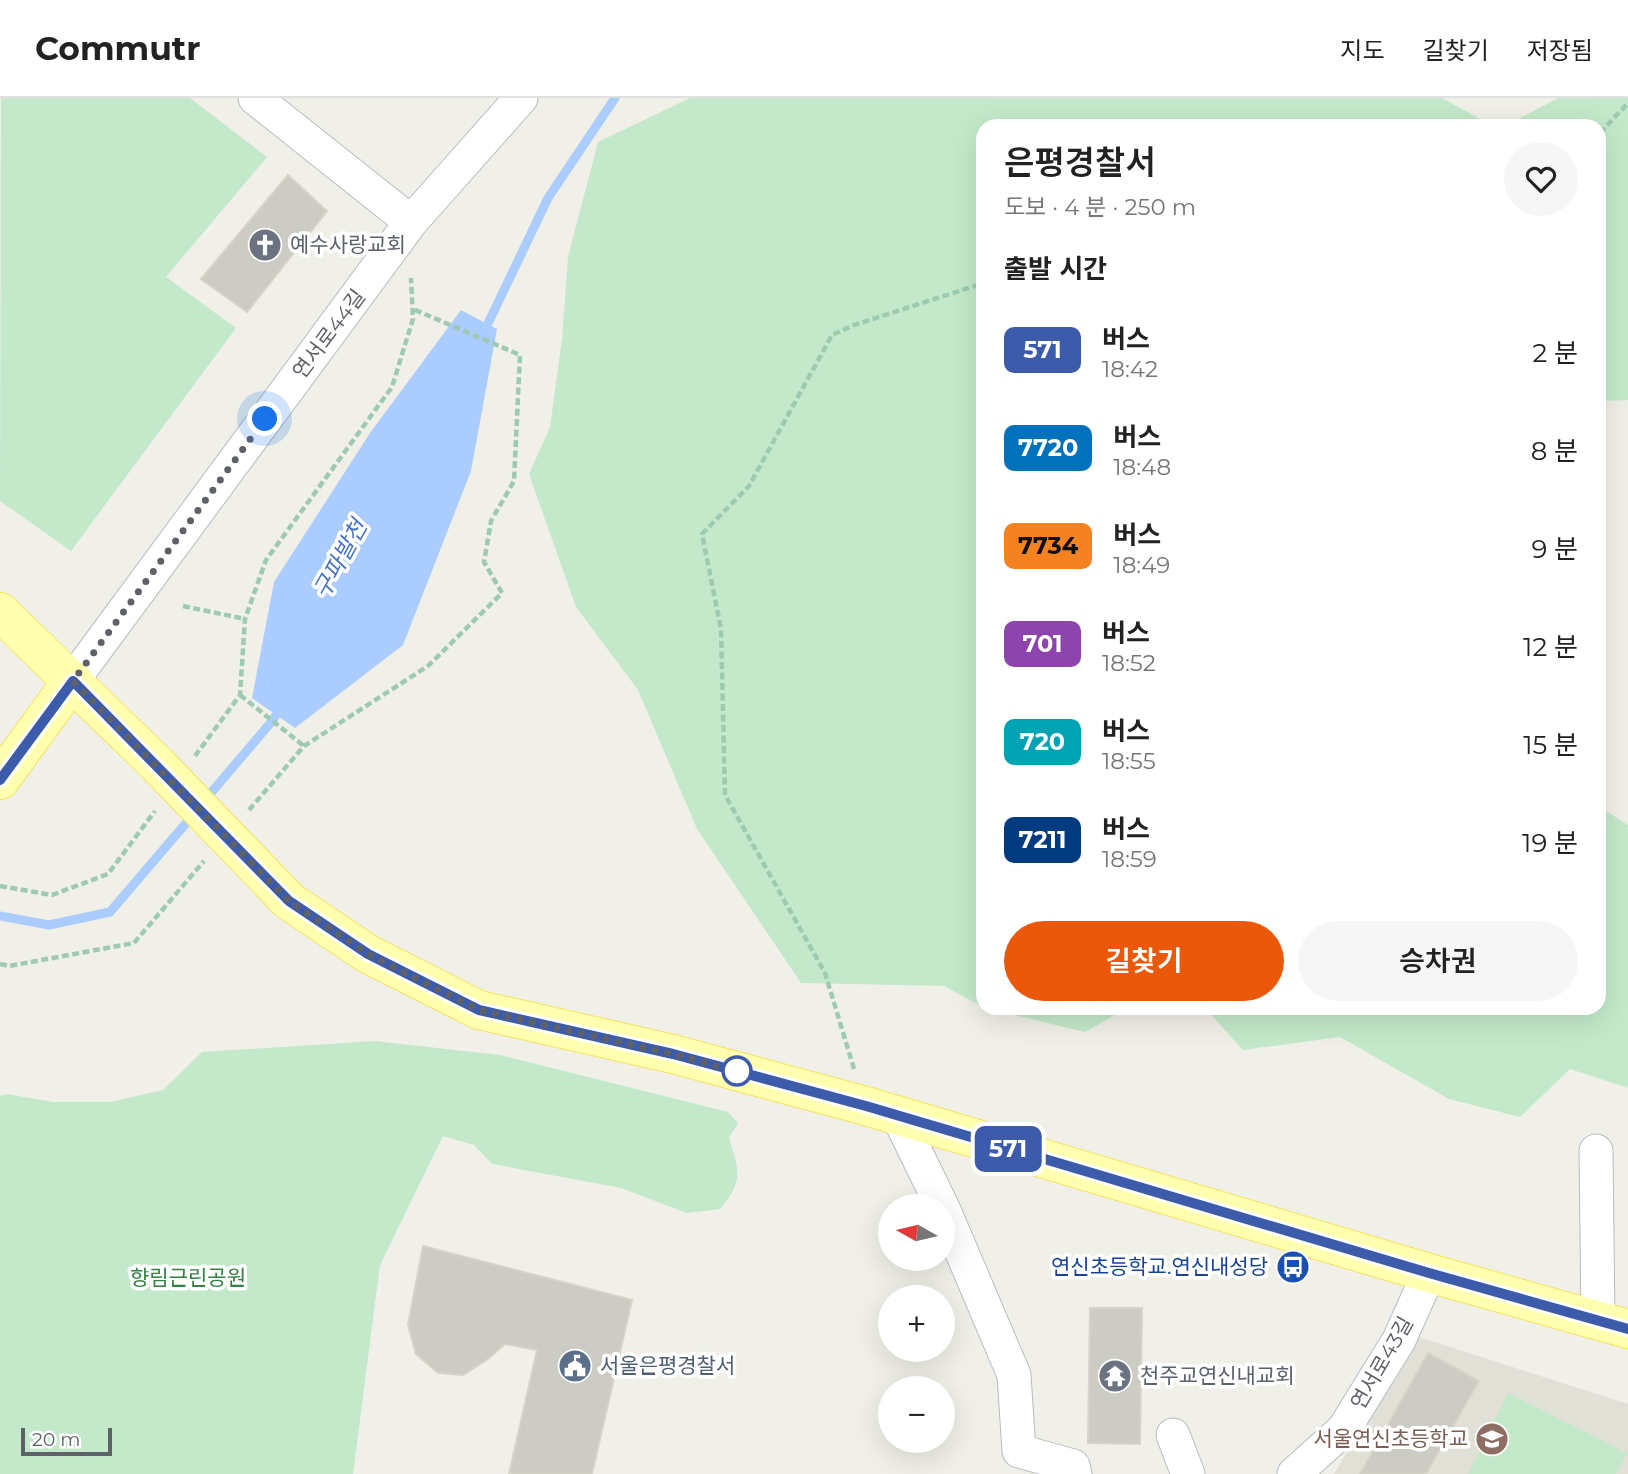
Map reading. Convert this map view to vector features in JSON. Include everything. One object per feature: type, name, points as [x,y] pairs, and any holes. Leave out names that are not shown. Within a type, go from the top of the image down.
[{"type":"main road","points":[[0,612],[73,681],[173,763],[289,901],[368,954],[479,1010],[673,1054],[882,1111],[1429,1273],[1613,1324]]},
{"type":"main road","points":[[5,774],[73,681]]},
{"type":"street","points":[[255,98],[411,222]]},
{"type":"street","name":"연서로44길","points":[[73,681],[411,222],[521,98]]},
{"type":"street","points":[[882,1111],[935,1194]]},
{"type":"street","points":[[1596,1151],[1613,1324]]},
{"type":"street","points":[[956,1238],[1014,1375],[1019,1451],[1073,1466],[1075,1474]]},
{"type":"street","name":"연서로43길","points":[[1294,1474],[1344,1429],[1399,1340],[1429,1273]]},
{"type":"street","points":[[1173,1435],[1188,1474]]},
{"type":"path","points":[[1606,126],[1628,103]]},
{"type":"path","points":[[173,763],[240,695],[246,619],[266,560],[392,387],[413,319],[411,278]]},
{"type":"path","points":[[882,1111],[825,973],[725,795],[721,629],[702,534],[749,486],[832,335],[854,325],[976,286]]},
{"type":"path","points":[[241,818],[304,746],[428,666],[502,593],[484,562],[491,521],[514,481],[520,355],[413,309]]},
{"type":"path","points":[[183,606],[246,619]]},
{"type":"path","points":[[240,695],[304,746]]},
{"type":"path","points":[[0,886],[52,895],[108,874],[157,807]]},
{"type":"path","points":[[0,964],[9,966],[134,943],[205,860]]},
{"type":"shaded area","name":"서울연신초등학교","points":[[1416,1336],[1628,1404],[1628,1474],[1334,1474]]},
{"type":"green space","points":[[1,98],[190,98],[267,157],[166,277],[236,328],[71,551],[0,501]]},
{"type":"green space","points":[[690,98],[1442,98],[1480,119],[976,119],[976,1003],[944,986],[801,983],[697,829],[638,690],[576,607],[529,474],[550,427],[562,339],[568,257],[598,142]]},
{"type":"green space","points":[[1558,98],[1628,98],[1628,400],[1606,401],[1606,119],[1518,119]]},
{"type":"green space","points":[[1606,811],[1628,825],[1628,1088],[1570,1069],[1520,1117],[1449,1099],[1340,1037],[1243,1050],[1211,1015],[1606,1015]]},
{"type":"green space","points":[[1014,1015],[1115,1015],[1085,1032]]},
{"type":"green space","name":"향림근린공원","points":[[375,1041],[500,1055],[728,1112],[738,1123],[729,1138],[737,1167],[733,1191],[720,1209],[687,1213],[621,1188],[492,1164],[474,1145],[443,1136],[380,1265],[353,1474],[0,1474],[0,1096],[6,1094],[54,1102],[110,1102],[163,1090],[202,1052]]},
{"type":"green space","points":[[1508,1393],[1627,1453],[1616,1474],[1468,1474]]},
{"type":"water","points":[[461,310],[497,329],[471,471],[403,645],[295,728],[252,698],[274,582],[370,433]]},
{"type":"building","name":"예수사랑교회","points":[[288,175],[327,211],[247,312],[201,279]]},
{"type":"building","name":"서울은평경찰서","points":[[423,1246],[632,1300],[592,1474],[509,1474],[537,1350],[505,1344],[463,1375],[438,1373],[416,1354],[408,1325]]},
{"type":"building","name":"천주교연신내교회","points":[[1090,1308],[1142,1308],[1140,1444],[1088,1443]]},
{"type":"building","points":[[1428,1353],[1479,1381],[1426,1474],[1360,1474]]},
{"type":"waterway","name":"구파발천","points":[[483,334],[548,198],[615,98]]},
{"type":"waterway","name":"구파발천","points":[[204,801],[273,720],[281,706]]},
{"type":"waterway","name":"구파발천","points":[[0,916],[49,925],[110,912],[193,815]]},
{"type":"bus line","name":"571","points":[[0,780],[73,681],[289,901],[368,954],[479,1010],[673,1054],[866,1106],[1429,1273],[1628,1329]]},
{"type":"place","name":"예수사랑교회","points":[[265,245]]},
{"type":"place","name":"연신초등학교.연신내성당","points":[[1293,1267]]},
{"type":"place","name":"서울은평경찰서","points":[[575,1366]]},
{"type":"place","name":"천주교연신내교회","points":[[1115,1376]]},
{"type":"place","name":"서울연신초등학교","points":[[1492,1439]]},
{"type":"route","points":[[265,419],[73,681],[289,901],[368,954],[479,1010],[673,1054],[747,1074],[737,1071]]}]
